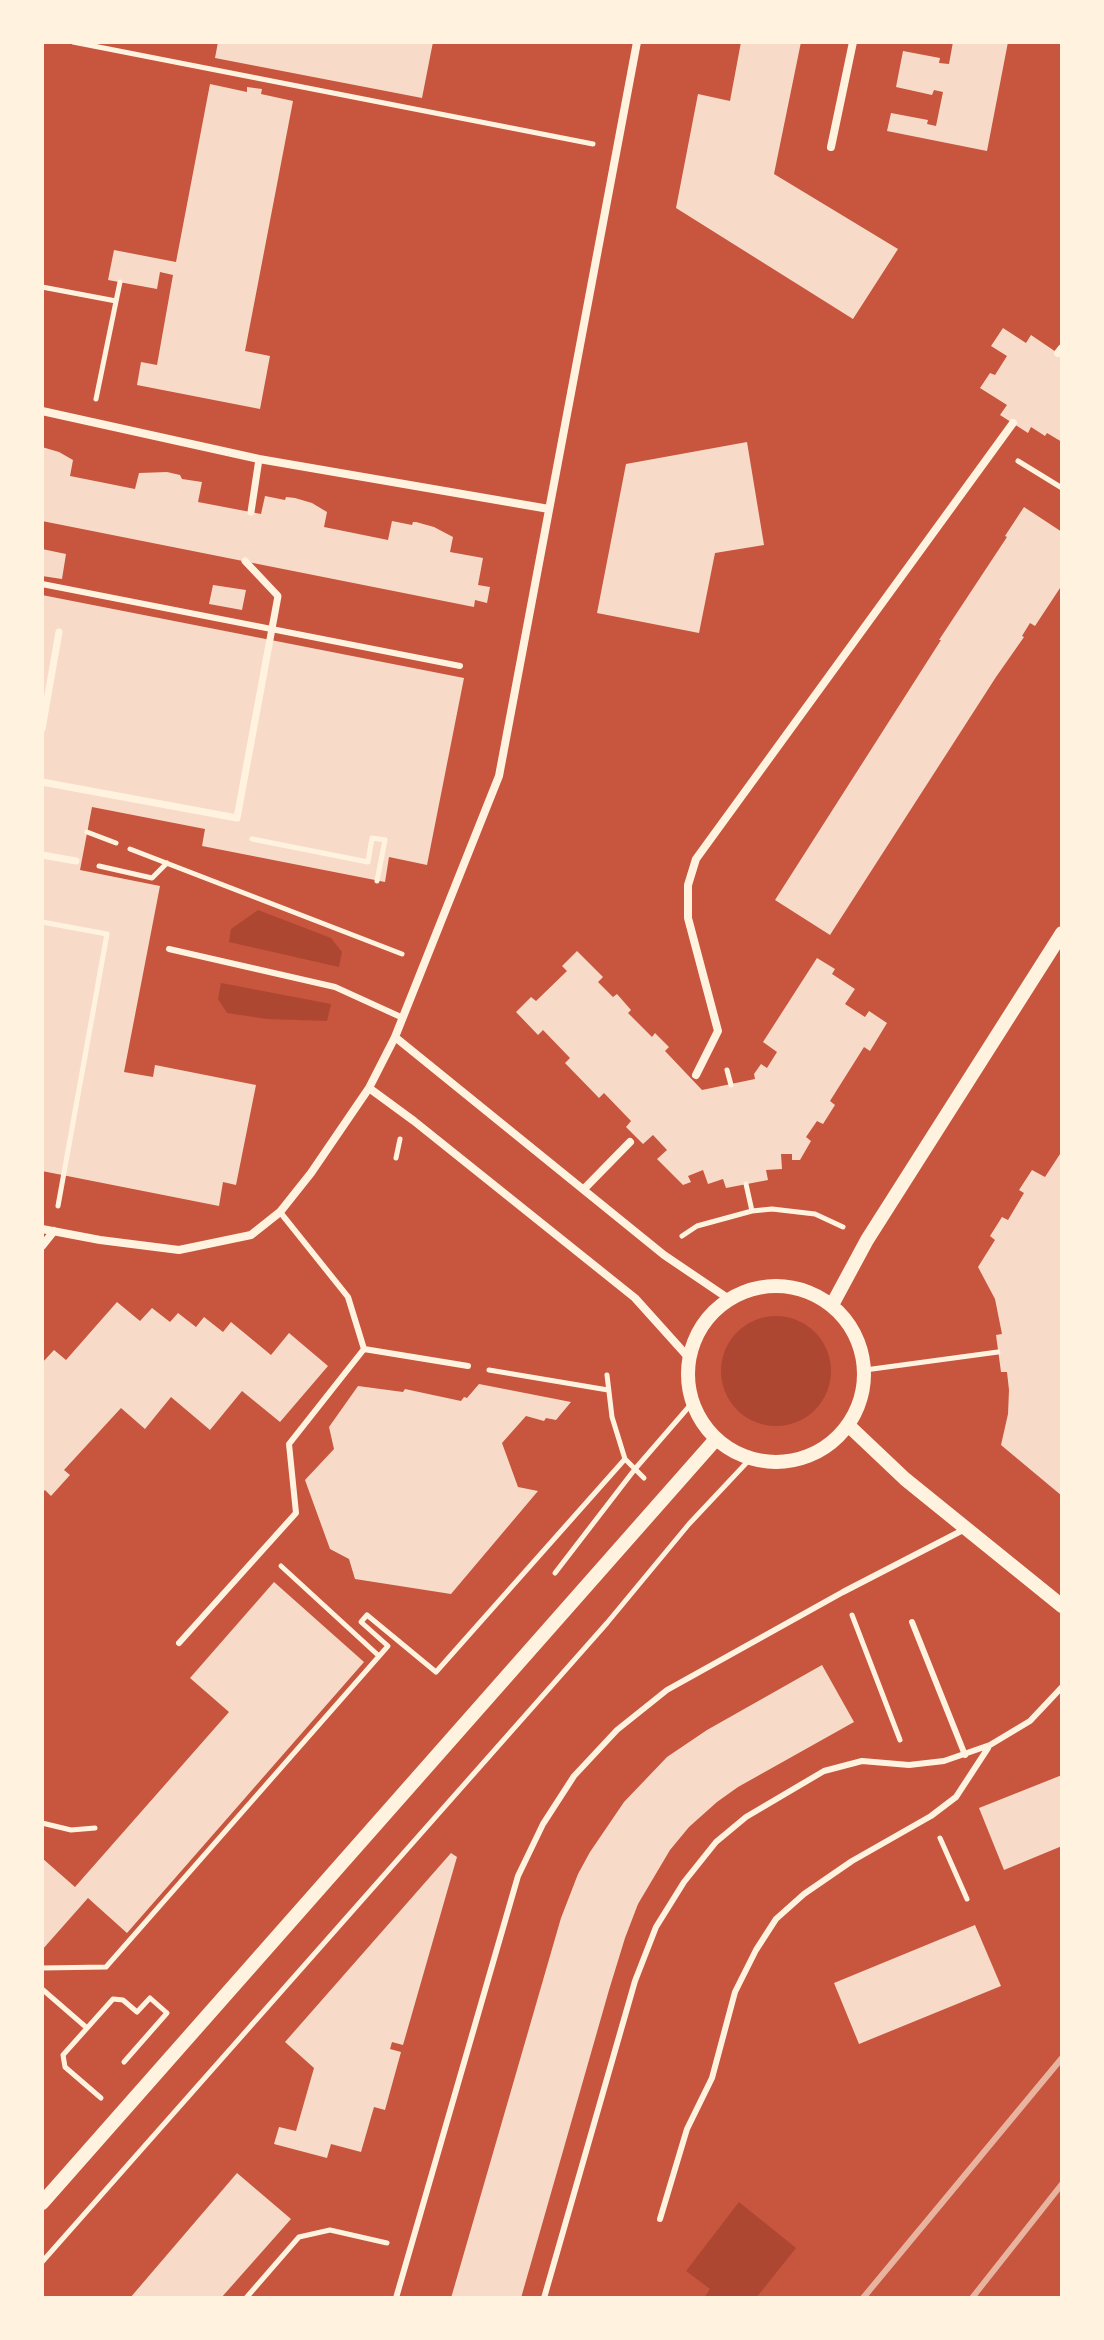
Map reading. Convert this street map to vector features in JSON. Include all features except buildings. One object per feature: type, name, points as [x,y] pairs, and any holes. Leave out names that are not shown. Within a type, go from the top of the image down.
[{"type":"street","points":[[42,1229],[179,1250],[251,1235],[280,1212],[311,1173],[369,1088],[395,1037],[499,776],[637,42]]},
{"type":"street","points":[[831,147],[853,42]]},
{"type":"street","points":[[42,411],[259,459],[549,509]]},
{"type":"street","points":[[696,1075],[718,1031],[688,918],[688,885],[696,859],[1013,423]]},
{"type":"street","points":[[251,512],[259,459]]},
{"type":"street","points":[[42,782],[237,818],[278,596],[245,561]]},
{"type":"street","points":[[42,729],[59,632]]},
{"type":"street","points":[[42,855],[76,861]]},
{"type":"street","points":[[832,1305],[867,1240],[1062,933]]},
{"type":"street","points":[[395,1037],[664,1255],[729,1299]]},
{"type":"street","points":[[369,1088],[635,1298],[689,1358]]},
{"type":"street","points":[[584,1189],[630,1142]]},
{"type":"street","points":[[42,1246],[54,1231]]},
{"type":"street","points":[[769,1286],[791,1287],[812,1293],[832,1305],[855,1333],[865,1370],[861,1398],[848,1425],[829,1444],[805,1457],[778,1462],[751,1458],[716,1439],[701,1421],[689,1390],[689,1358],[703,1325],[729,1299],[748,1290],[769,1286]]},
{"type":"street","points":[[848,1425],[905,1479],[1062,1606]]},
{"type":"street","points":[[42,2203],[716,1439]]},
{"type":"lane","points":[[42,584],[460,666]]},
{"type":"lane","points":[[169,949],[335,987],[403,1018]]},
{"type":"lane","points":[[280,1212],[348,1297],[364,1349]]},
{"type":"lane","points":[[364,1349],[468,1366]]},
{"type":"lane","points":[[179,1643],[296,1513],[289,1444],[364,1349]]},
{"type":"lane","points":[[396,2298],[518,1876],[543,1824],[574,1776],[617,1730],[667,1690],[843,1592],[966,1529]]},
{"type":"lane","points":[[912,1622],[965,1755]]},
{"type":"lane","points":[[544,2298],[635,1981],[656,1927],[684,1882],[716,1842],[746,1817],[824,1771],[862,1761],[909,1765],[944,1761],[990,1745],[1030,1721],[1062,1687]]},
{"type":"lane","points":[[660,2219],[687,2129],[712,2078],[735,1992],[776,1919],[804,1894],[852,1861],[931,1816],[956,1797],[990,1745]]},
{"type":"path","points":[[73,42],[617,149]]},
{"type":"path","points":[[91,422],[120,282]]},
{"type":"path","points":[[42,287],[116,301]]},
{"type":"path","points":[[996,447],[1062,488]]},
{"type":"path","points":[[237,818],[234,835],[368,862],[372,838],[385,840],[377,881]]},
{"type":"path","points":[[87,832],[116,843]]},
{"type":"path","points":[[130,849],[400,953],[421,971]]},
{"type":"path","points":[[76,861],[152,878],[167,863]]},
{"type":"path","points":[[42,922],[107,934],[63,1180]]},
{"type":"path","points":[[746,1184],[752,1211]]},
{"type":"path","points":[[664,1255],[677,1239],[697,1226],[752,1211],[772,1209],[815,1214],[867,1240]]},
{"type":"path","points":[[865,1370],[998,1352]]},
{"type":"path","points":[[468,1366],[608,1390]]},
{"type":"path","points":[[42,1968],[106,1967],[388,1646],[361,1622],[367,1615],[436,1672],[625,1459],[612,1417],[607,1375]]},
{"type":"path","points":[[42,2262],[607,1623],[689,1524],[751,1458]]},
{"type":"path","points":[[263,1549],[379,1656]]},
{"type":"path","points":[[42,1823],[71,1830],[95,1828]]},
{"type":"path","points":[[42,1989],[87,2028]]},
{"type":"path","points":[[120,2115],[65,2067],[63,2055],[113,1999],[123,2000],[137,2012],[150,1998],[190,2035]]},
{"type":"path","points":[[246,2298],[299,2237],[330,2230],[411,2248]]},
{"type":"shaded area","points":[[258,910],[331,938],[342,952],[339,967],[229,942],[231,929]]},
{"type":"shaded area","points":[[221,983],[331,1004],[327,1021],[267,1019],[227,1013],[218,999]]},
{"type":"shaded area","points":[[776,1316],[797,1320],[815,1332],[827,1350],[831,1371],[827,1392],[815,1410],[797,1422],[776,1426],[755,1422],[737,1410],[725,1392],[721,1371],[725,1350],[737,1332],[755,1320]]},
{"type":"shaded area","points":[[739,2202],[796,2248],[756,2298],[704,2298],[710,2289],[686,2271]]},
{"type":"railway","points":[[863,2298],[1062,2058]]},
{"type":"railway","points":[[972,2298],[1062,2184]]}]
